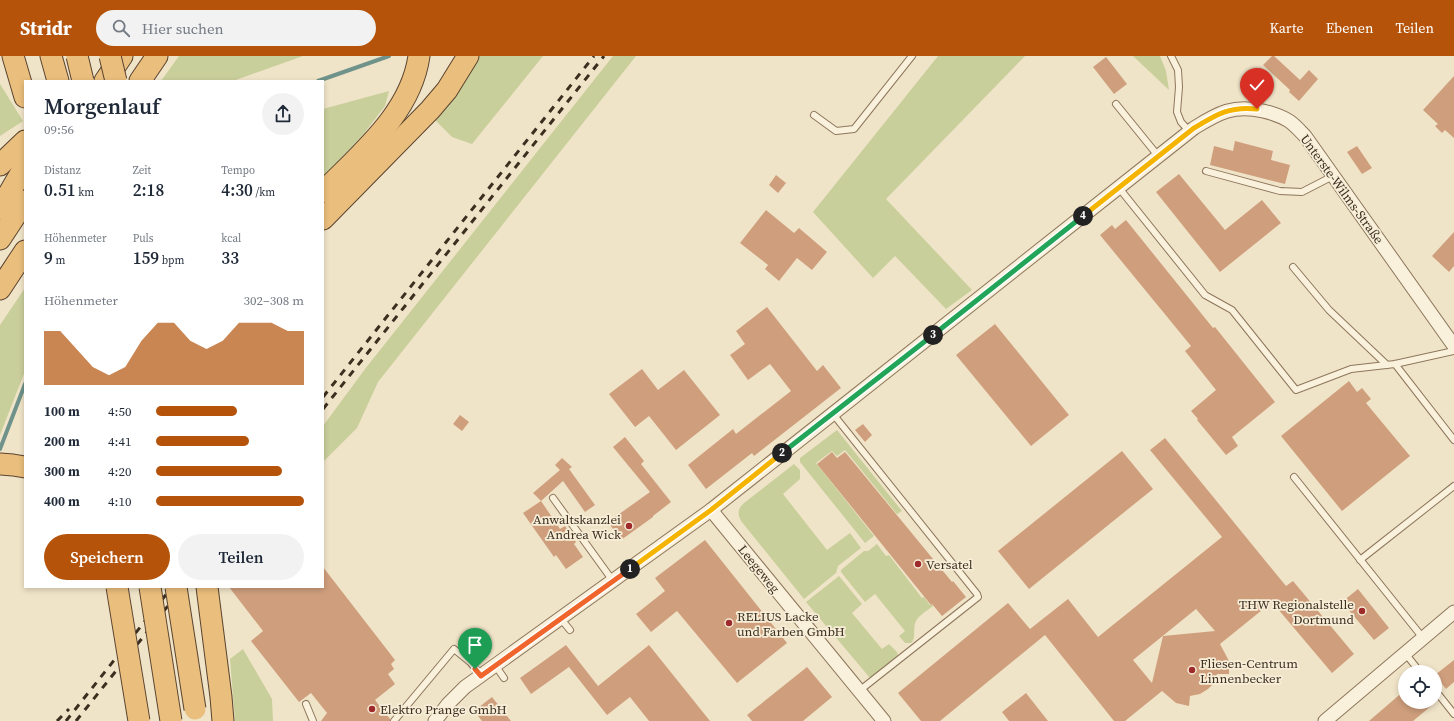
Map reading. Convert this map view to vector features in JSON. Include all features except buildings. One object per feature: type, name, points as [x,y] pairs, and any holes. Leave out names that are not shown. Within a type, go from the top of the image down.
[{"type":"highway","points":[[13,56],[24,94]]},
{"type":"highway","points":[[21,56],[28,80]]},
{"type":"highway","points":[[77,56],[83,80]]},
{"type":"highway","points":[[60,73],[90,56]]},
{"type":"highway","points":[[110,56],[116,80]]},
{"type":"highway","points":[[106,80],[122,56]]},
{"type":"highway","points":[[141,80],[157,56]]},
{"type":"highway","points":[[324,191],[370,144],[389,122],[404,101],[416,73],[419,56]]},
{"type":"highway","points":[[324,218],[430,110],[447,90],[468,56]]},
{"type":"highway","points":[[0,165],[24,142]]},
{"type":"highway","points":[[0,209],[24,168]]},
{"type":"highway","points":[[0,239],[24,203]]},
{"type":"highway","points":[[0,289],[24,253]]},
{"type":"highway","points":[[0,464],[13,464],[24,467]]},
{"type":"highway","points":[[117,588],[140,721]]},
{"type":"highway","points":[[150,588],[171,721]]},
{"type":"highway","points":[[176,588],[196,715]]},
{"type":"highway","points":[[207,588],[223,721]]},
{"type":"street","name":"Unterste-Wilms-Straße","points":[[435,721],[448,704],[465,687],[613,582],[711,510],[1190,132],[1211,118],[1227,111],[1242,108],[1274,114],[1290,122],[1305,136],[1454,346]]},
{"type":"street","name":"Leegeweg","points":[[711,510],[884,721]]},
{"type":"street","points":[[1325,721],[1454,612]]},
{"type":"lane","points":[[814,116],[836,131],[854,129],[912,56]]},
{"type":"lane","points":[[1171,56],[1178,70],[1179,87],[1177,112],[1181,122],[1190,132]]},
{"type":"lane","points":[[1116,104],[1159,156]]},
{"type":"lane","points":[[1206,171],[1280,191],[1302,192],[1333,176]]},
{"type":"lane","points":[[1118,188],[1205,295],[1232,310],[1296,390],[1351,369],[1395,364],[1454,351]]},
{"type":"lane","points":[[1293,267],[1329,310],[1386,365]]},
{"type":"lane","points":[[1395,364],[1454,440]]},
{"type":"lane","points":[[832,414],[978,597],[860,691]]},
{"type":"lane","points":[[1294,477],[1423,638]]},
{"type":"lane","points":[[1360,560],[1454,486]]},
{"type":"lane","points":[[553,498],[613,582]]},
{"type":"lane","points":[[561,618],[570,630]]},
{"type":"lane","points":[[394,721],[454,649],[471,663],[481,676]]},
{"type":"lane","points":[[1405,653],[1414,665]]},
{"type":"lane","points":[[495,665],[504,678]]},
{"type":"lane","points":[[1442,699],[1454,714]]},
{"type":"lane","points":[[306,704],[313,721]]},
{"type":"green space","points":[[179,56],[303,56],[236,80],[162,80]]},
{"type":"green space","points":[[478,56],[543,56],[472,144],[452,137],[435,120],[460,89]]},
{"type":"green space","points":[[613,56],[636,56],[378,382],[357,428],[324,461],[324,425],[365,369]]},
{"type":"green space","points":[[938,56],[1025,56],[886,199],[972,290],[946,309],[895,256],[873,278],[813,212]]},
{"type":"green space","points":[[1133,56],[1160,56],[1166,71],[1169,90]]},
{"type":"green space","points":[[0,84],[23,121],[0,136]]},
{"type":"green space","points":[[389,91],[385,106],[362,136],[324,176],[324,109]]},
{"type":"green space","points":[[24,289],[24,374],[0,435],[0,325]]},
{"type":"green space","points":[[837,430],[902,511],[897,514],[845,450],[837,456],[832,451],[816,463],[874,536],[865,543],[800,462],[800,458]]},
{"type":"green space","points":[[794,464],[800,470],[800,479],[783,494],[827,550],[850,533],[861,548],[838,566],[836,573],[804,599],[741,521],[739,516],[739,509],[744,503]]},
{"type":"green space","points":[[877,544],[886,556],[889,555],[922,598],[924,597],[930,605],[932,604],[933,606],[917,619],[914,627],[914,638],[911,643],[905,643],[899,636],[905,631],[875,594],[865,602],[841,572],[841,570],[864,551],[868,551]]},
{"type":"green space","points":[[839,576],[862,604],[852,613],[882,649],[889,644],[897,652],[898,656],[870,678],[806,602]]},
{"type":"green space","points":[[243,649],[272,699],[273,721],[235,721],[230,659]]},
{"type":"waterway","points":[[321,80],[389,56]]},
{"type":"waterway","points":[[0,449],[24,387]]},
{"type":"railway","points":[[324,396],[594,56]]},
{"type":"railway","points":[[324,408],[604,56]]},
{"type":"railway","points":[[66,721],[171,588]]},
{"type":"railway","points":[[76,721],[182,588]]},
{"type":"railway","points":[[57,721],[69,709]]},
{"type":"place","name":"Anwaltskanzlei Andrea Wick","points":[[629,526]]},
{"type":"place","name":"Versatel","points":[[918,564]]},
{"type":"place","name":"THW Regionalstelle Dortmund","points":[[1362,611]]},
{"type":"place","name":"RELIUS Lacke und Farben GmbH","points":[[729,623]]},
{"type":"place","name":"Fliesen-Centrum Linnenbecker","points":[[1192,670]]},
{"type":"place","name":"Elektro Prange GmbH","points":[[372,709]]},
{"type":"route","points":[[475,669],[481,676],[711,510],[1194,128],[1227,111],[1242,108],[1257,109]]}]
